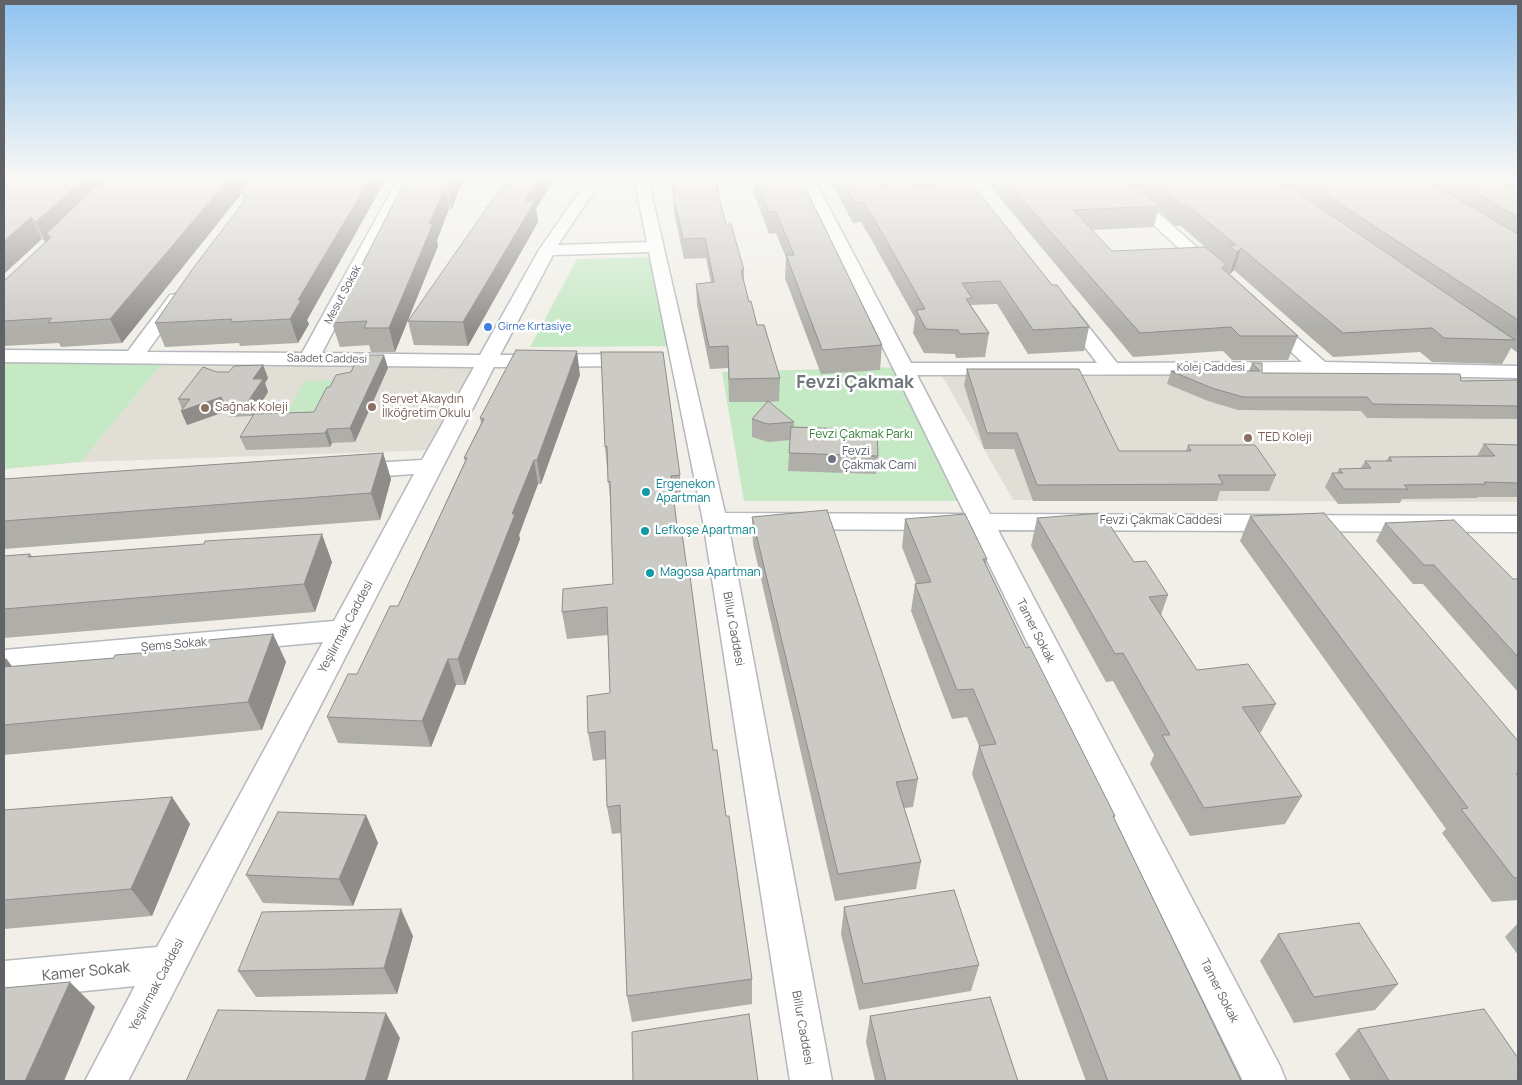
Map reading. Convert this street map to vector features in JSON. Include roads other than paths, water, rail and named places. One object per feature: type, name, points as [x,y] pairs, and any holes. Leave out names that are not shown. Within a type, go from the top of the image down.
[{"type":"street","name":"Mesut Sokak","points":[[309,359],[378,230]]},
{"type":"street","name":"Yeşilırmak Caddesi","points":[[106,1081],[430,466],[547,250],[561,230]]},
{"type":"street","name":"Billur Caddesi","points":[[652,230],[656,247],[665,360],[715,521],[811,1081]]},
{"type":"street","name":"Tamer Sokak","points":[[833,230],[1265,1081]]},
{"type":"street","points":[[1168,230],[1226,283]]},
{"type":"street","points":[[547,250],[656,247]]},
{"type":"street","points":[[134,357],[186,284]]},
{"type":"street","points":[[1056,297],[1111,368]]},
{"type":"street","points":[[1255,309],[1320,368]]},
{"type":"street","points":[[1502,353],[1518,364]]},
{"type":"street","name":"Saadet Caddesi","points":[[4,356],[488,361],[665,360]]},
{"type":"street","name":"Kolej Caddesi","points":[[904,369],[1320,368],[1518,372]]},
{"type":"street","points":[[331,473],[430,466]]},
{"type":"street","name":"Fevzi Çakmak Caddesi","points":[[715,521],[979,520],[1518,524]]},
{"type":"street","points":[[1326,522],[1344,545]]},
{"type":"street","name":"Şems Sokak","points":[[4,660],[344,630]]},
{"type":"street","name":"Kamer Sokak","points":[[4,980],[168,964]]},
{"type":"place","name":"Girne Kırtasiye","points":[[488,327]]},
{"type":"place","name":"Servet Akaydın İlköğretim Okulu","points":[[372,407]]},
{"type":"place","name":"Sağnak Koleji","points":[[205,408]]},
{"type":"place","name":"TED Koleji","points":[[1248,438]]},
{"type":"place","name":"Fevzi Çakmak Cami","points":[[832,459]]},
{"type":"place","name":"Ergenekon Apartman","points":[[646,492]]},
{"type":"place","name":"Lefkoşe Apartman","points":[[645,531]]},
{"type":"place","name":"Magosa Apartman","points":[[650,573]]},
{"type":"district","name":"Fevzi Çakmak","points":[[855,383]]},
{"type":"park label","name":"Fevzi Çakmak Parkı","points":[[861,435]]}]
